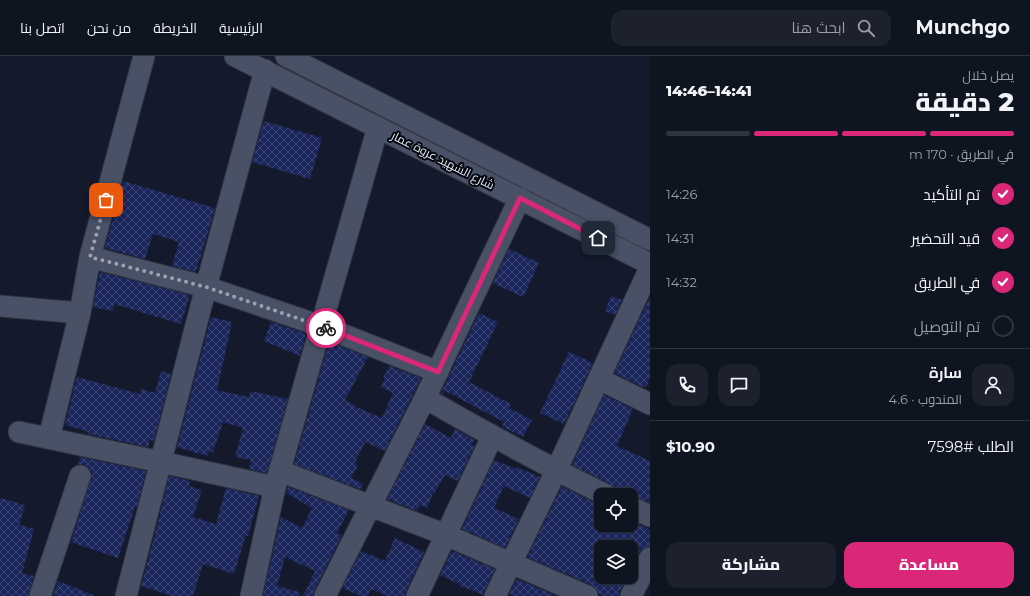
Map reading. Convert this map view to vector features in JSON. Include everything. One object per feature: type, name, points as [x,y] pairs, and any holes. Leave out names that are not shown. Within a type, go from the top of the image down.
[{"type":"street","points":[[49,438],[80,313],[90,257],[144,56]]},
{"type":"street","name":"شارع الشهيد عروة عمار","points":[[235,56],[650,264]]},
{"type":"street","name":"شارع الشهيد عروة عمار","points":[[286,56],[650,240]]},
{"type":"street","points":[[126,596],[206,287],[265,70]]},
{"type":"street","points":[[251,596],[277,479],[378,127]]},
{"type":"street","points":[[325,596],[438,372],[520,198]]},
{"type":"street","points":[[90,257],[206,287],[321,326],[438,372]]},
{"type":"street","points":[[496,596],[650,268]]},
{"type":"street","points":[[0,306],[80,313]]},
{"type":"street","points":[[599,379],[650,404]]},
{"type":"street","points":[[425,398],[492,437],[594,489]]},
{"type":"street","points":[[19,432],[161,462],[277,479],[370,505],[446,534],[587,596]]},
{"type":"street","points":[[417,596],[492,437]]},
{"type":"street","points":[[40,596],[80,476]]},
{"type":"street","points":[[638,510],[650,516]]},
{"type":"street","points":[[631,596],[650,558]]},
{"type":"building","points":[[264,121],[322,138],[310,179],[252,162]]},
{"type":"building","points":[[123,181],[215,208],[196,272],[172,266],[179,242],[153,234],[145,259],[105,248]]},
{"type":"building","points":[[509,249],[539,263],[523,297],[493,283]]},
{"type":"building","points":[[100,272],[190,295],[181,324],[114,304],[113,311],[93,307]]},
{"type":"building","points":[[611,296],[622,300],[615,315],[605,311]]},
{"type":"building","points":[[650,297],[650,378],[646,387],[643,387],[614,373]]},
{"type":"building","points":[[479,313],[498,322],[469,382],[511,404],[509,408],[532,420],[523,437],[502,426],[504,422],[445,391],[443,394],[441,393]]},
{"type":"building","points":[[211,317],[232,322],[217,390],[249,397],[250,391],[288,399],[267,473],[249,469],[251,460],[235,457],[243,428],[223,422],[213,452],[209,451],[207,456],[177,447]]},
{"type":"building","points":[[271,322],[306,334],[300,356],[264,341]]},
{"type":"building","points":[[329,342],[368,357],[345,400],[355,405],[354,406],[382,418],[393,393],[381,387],[385,379],[383,378],[389,366],[421,378],[385,451],[365,442],[355,463],[358,465],[351,478],[363,484],[360,489],[294,464]]},
{"type":"building","points":[[569,352],[593,363],[564,424],[540,413]]},
{"type":"building","points":[[161,371],[171,374],[154,441],[150,440],[148,447],[88,434],[89,432],[65,425],[77,377],[140,394],[141,389],[155,393]]},
{"type":"building","points":[[604,395],[633,409],[617,446],[650,461],[650,503],[638,497],[638,488],[618,488],[572,465]]},
{"type":"building","points":[[425,424],[451,438],[455,429],[474,440],[472,445],[474,447],[458,481],[445,475],[434,494],[433,493],[427,508],[420,505],[417,511],[387,499]]},
{"type":"building","points":[[80,457],[146,471],[137,507],[135,507],[118,558],[71,542],[92,473],[89,468],[78,464]]},
{"type":"building","points":[[494,460],[516,469],[517,467],[540,477],[530,498],[504,486],[494,508],[519,519],[505,548],[462,529]]},
{"type":"building","points":[[169,476],[190,481],[189,486],[202,490],[193,517],[216,524],[226,488],[259,496],[248,536],[246,535],[234,574],[203,564],[193,596],[172,596],[141,586]]},
{"type":"building","points":[[562,486],[594,502],[594,532],[638,532],[638,524],[650,530],[650,546],[644,548],[638,554],[638,540],[594,540],[594,584],[624,584],[619,596],[604,596],[598,593],[592,585],[527,557]]},
{"type":"building","points":[[288,487],[349,510],[337,533],[342,535],[314,591],[313,596],[303,596],[315,571],[285,557],[277,586],[299,592],[299,596],[263,596],[281,517],[302,528],[312,508],[286,493]]},
{"type":"building","points":[[0,498],[25,505],[19,525],[34,529],[22,573],[34,576],[28,596],[0,596]]},
{"type":"building","points":[[395,538],[424,552],[405,596],[388,596],[371,589],[368,596],[360,596],[342,588],[361,551],[385,561]]},
{"type":"building","points":[[452,551],[495,569],[483,595],[461,587],[459,584],[440,575]]},
{"type":"building","points":[[517,579],[554,596],[513,596],[509,594]]},
{"type":"building","points":[[58,581],[93,595],[93,596],[53,596]]},
{"type":"way so far","points":[[106,200],[90,257],[206,287],[326,328]]},
{"type":"route","points":[[326,328],[438,372],[520,198],[598,238]]}]
